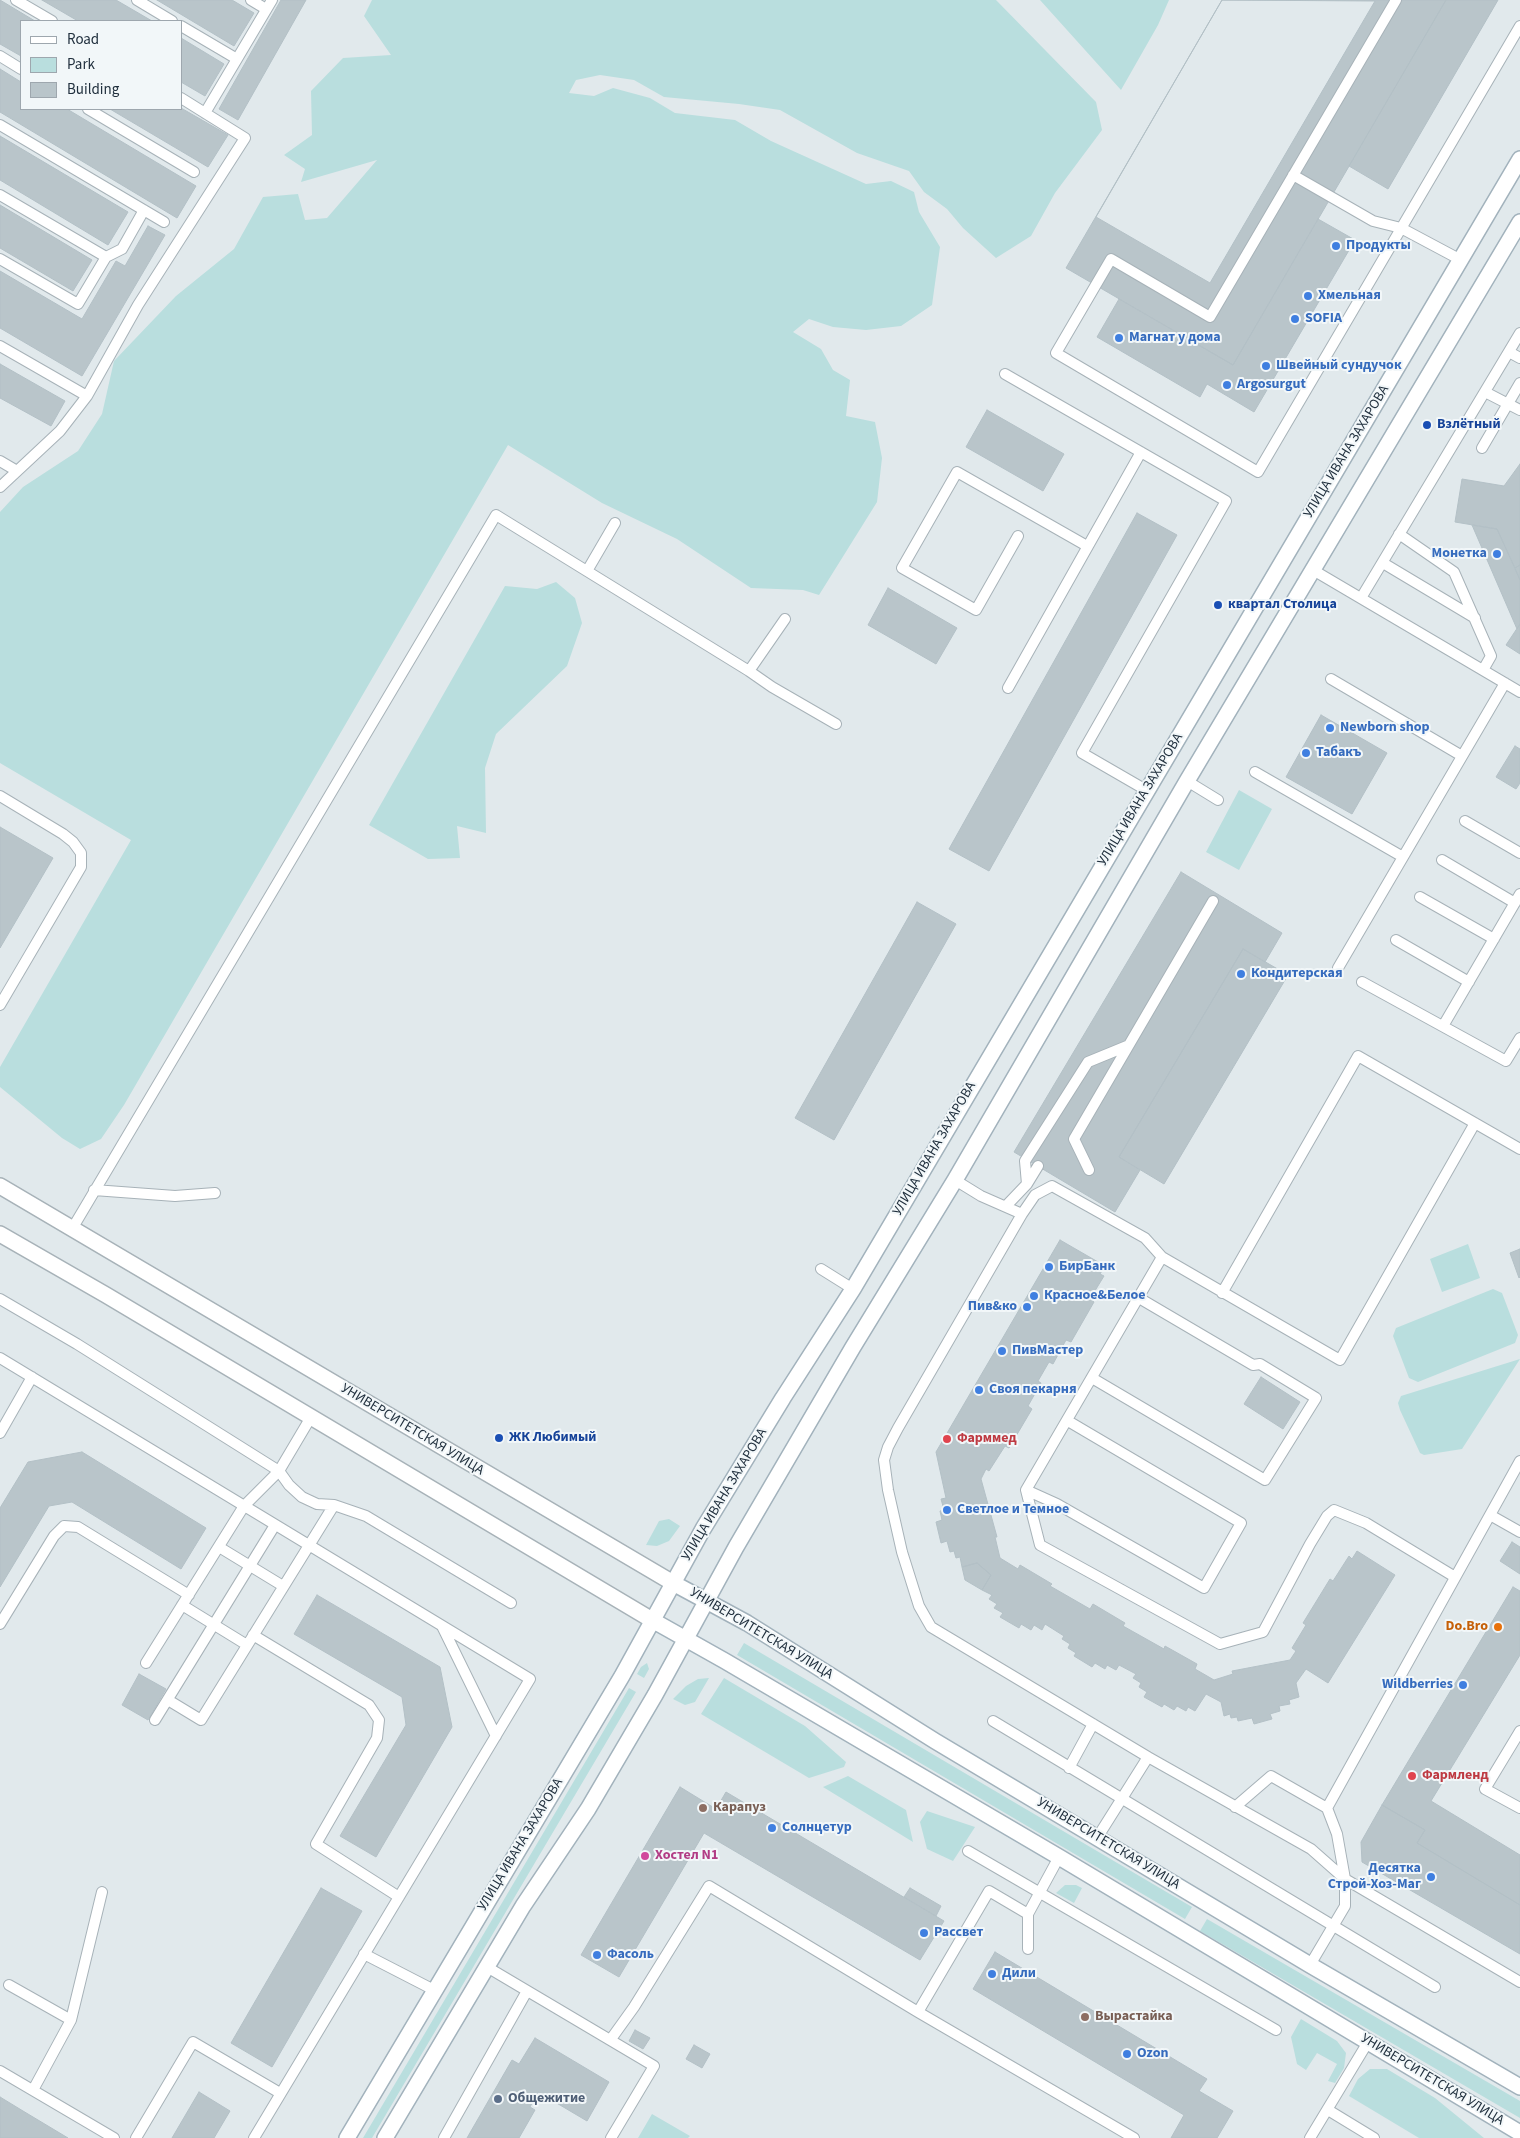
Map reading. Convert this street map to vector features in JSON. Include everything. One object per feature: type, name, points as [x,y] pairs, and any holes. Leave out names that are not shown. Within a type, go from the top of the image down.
[{"type":"main road","name":"УЛИЦА ИВАНА ЗАХАРОВА","points":[[347,2138],[622,1676],[703,1529],[778,1406],[853,1289],[1520,159]]},
{"type":"main road","points":[[385,2138],[523,1906],[588,1809],[853,1347],[955,1180],[1187,781],[1520,222]]},
{"type":"main road","name":"УНИВЕРСИТЕТСКАЯ УЛИЦА","points":[[0,1186],[674,1583],[747,1623],[935,1741],[1310,1965],[1520,2087]]},
{"type":"main road","name":"УНИВЕРСИТЕТСКАЯ УЛИЦА","points":[[0,1234],[106,1295],[685,1640],[734,1666],[1059,1857],[1520,2133]]},
{"type":"lane","points":[[16,0],[50,20]]},
{"type":"lane","points":[[137,0],[170,20]]},
{"type":"lane","points":[[205,113],[269,5],[251,0]]},
{"type":"lane","points":[[1396,0],[1210,317],[1111,259],[1056,353],[1258,472],[1520,26]]},
{"type":"lane","points":[[182,27],[237,59]]},
{"type":"lane","points":[[0,56],[20,68]]},
{"type":"lane","points":[[0,487],[60,431],[87,396],[138,305],[245,138],[182,99]]},
{"type":"lane","points":[[90,110],[194,172]]},
{"type":"lane","points":[[0,125],[164,222]]},
{"type":"lane","points":[[1293,175],[1372,221],[1401,228],[1461,260]]},
{"type":"lane","points":[[0,195],[106,257]]},
{"type":"lane","points":[[0,259],[78,304],[106,257],[122,248],[144,210]]},
{"type":"lane","points":[[1361,598],[1520,333]]},
{"type":"lane","points":[[0,346],[87,396]]},
{"type":"lane","points":[[1509,352],[1520,358]]},
{"type":"lane","points":[[1004,374],[1226,501],[1082,753],[1146,790]]},
{"type":"lane","points":[[1482,448],[1520,383]]},
{"type":"lane","points":[[1485,392],[1520,410]]},
{"type":"lane","points":[[1008,688],[1140,452]]},
{"type":"lane","points":[[0,461],[17,471]]},
{"type":"lane","points":[[1018,536],[976,610],[902,568],[957,472],[1087,546]]},
{"type":"lane","points":[[72,1229],[496,515],[772,687],[836,724]]},
{"type":"lane","points":[[587,571],[615,523]]},
{"type":"lane","points":[[1399,534],[1454,572],[1491,656],[1483,670]]},
{"type":"lane","points":[[1383,562],[1475,618]]},
{"type":"lane","points":[[1313,570],[1520,692]]},
{"type":"lane","points":[[749,672],[785,619]]},
{"type":"lane","points":[[1331,679],[1462,756]]},
{"type":"lane","points":[[1338,968],[1505,683]]},
{"type":"lane","points":[[1255,772],[1403,857]]},
{"type":"lane","points":[[1187,781],[1218,800]]},
{"type":"lane","points":[[0,796],[74,842],[81,853],[81,867],[0,1005]]},
{"type":"lane","points":[[1465,821],[1520,853]]},
{"type":"lane","points":[[1442,860],[1518,898],[1443,1026]]},
{"type":"lane","points":[[1420,897],[1494,939]]},
{"type":"lane","points":[[1089,1170],[1074,1139],[1213,901]]},
{"type":"lane","points":[[1396,940],[1469,982]]},
{"type":"lane","points":[[1362,982],[1506,1061],[1520,1038]]},
{"type":"lane","points":[[1027,1184],[1025,1162],[1088,1062],[1127,1046]]},
{"type":"lane","points":[[1222,1293],[1358,1056],[1520,1149]]},
{"type":"lane","points":[[1475,1123],[1340,1360],[1162,1257],[1145,1238],[1052,1186],[1036,1195],[1022,1214],[888,1447],[884,1460],[888,1490],[902,1552],[919,1606],[931,1627],[1148,1757],[1311,1849],[1345,1879],[1520,1982]]},
{"type":"lane","points":[[1006,1206],[1027,1184],[1038,1166]]},
{"type":"lane","points":[[955,1180],[981,1196],[1022,1214]]},
{"type":"lane","points":[[94,1190],[175,1196],[215,1193]]},
{"type":"lane","points":[[1162,1257],[1026,1490],[1040,1545],[1220,1644],[1263,1632],[1310,1544],[1327,1516],[1334,1510],[1366,1523],[1454,1576]]},
{"type":"lane","points":[[821,1269],[853,1289]]},
{"type":"lane","points":[[1092,1378],[1265,1480],[1316,1398],[1260,1364],[1253,1365],[1139,1298]]},
{"type":"lane","points":[[0,1299],[78,1344],[279,1470],[288,1485],[302,1497],[316,1504],[334,1505],[366,1516],[511,1602]]},
{"type":"lane","points":[[0,1358],[530,1679],[254,2138]]},
{"type":"lane","points":[[0,1433],[32,1377]]},
{"type":"lane","points":[[146,1663],[244,1506],[279,1470],[310,1417]]},
{"type":"lane","points":[[1026,1490],[1057,1504],[1204,1588],[1241,1523],[1068,1420]]},
{"type":"lane","points":[[1327,1808],[1454,1576],[1520,1461]]},
{"type":"lane","points":[[168,1700],[201,1720],[334,1505]]},
{"type":"lane","points":[[1490,1515],[1520,1532]]},
{"type":"lane","points":[[155,1720],[275,1525]]},
{"type":"lane","points":[[0,1624],[54,1536],[64,1526],[78,1526],[189,1595]]},
{"type":"lane","points":[[219,1547],[283,1586]]},
{"type":"lane","points":[[182,1606],[247,1645]]},
{"type":"lane","points":[[441,1625],[496,1736]]},
{"type":"lane","points":[[253,1635],[369,1705],[378,1720],[377,1738],[316,1844],[398,1897]]},
{"type":"lane","points":[[993,1721],[1435,1987]]},
{"type":"lane","points":[[1069,1768],[1093,1724]]},
{"type":"lane","points":[[1520,1731],[1485,1789],[1520,1808]]},
{"type":"lane","points":[[1097,1838],[1148,1757]]},
{"type":"lane","points":[[1235,1807],[1271,1776],[1327,1808],[1337,1834],[1345,1879],[1345,1906],[1310,1965]]},
{"type":"lane","points":[[968,1851],[1276,2030]]},
{"type":"lane","points":[[1028,1949],[1028,1914],[1059,1857]]},
{"type":"lane","points":[[611,2039],[634,2007],[709,1886],[918,2012],[1134,2138]]},
{"type":"lane","points":[[918,2012],[989,1891],[1028,1914]]},
{"type":"lane","points":[[33,2090],[71,2020],[102,1892]]},
{"type":"lane","points":[[364,1954],[434,1990]]},
{"type":"lane","points":[[487,1967],[654,2066],[611,2138]]},
{"type":"lane","points":[[9,1985],[71,2020]]},
{"type":"lane","points":[[444,2138],[526,1990]]},
{"type":"lane","points":[[136,2138],[193,2042],[280,2093]]},
{"type":"lane","points":[[1310,2138],[1368,2042]]},
{"type":"lane","points":[[0,2071],[114,2138]]},
{"type":"lane","points":[[1328,2110],[1374,2138]]},
{"type":"green space","points":[[372,0],[996,0],[1096,102],[1102,130],[1055,193],[1031,236],[996,258],[963,228],[947,209],[924,192],[909,171],[857,153],[780,110],[664,97],[634,80],[600,75],[576,80],[569,93],[594,96],[613,88],[650,98],[675,113],[735,120],[771,141],[866,184],[891,181],[914,192],[919,212],[940,247],[932,305],[901,326],[866,330],[833,327],[809,319],[793,332],[821,349],[833,370],[850,380],[846,416],[875,422],[882,458],[877,502],[819,595],[803,590],[751,588],[677,539],[602,503],[508,445],[124,1105],[101,1139],[80,1149],[62,1138],[0,1087],[0,1067],[131,840],[0,763],[0,512],[23,487],[78,451],[102,414],[114,361],[176,296],[234,249],[263,197],[298,194],[305,220],[327,218],[377,160],[301,182],[305,169],[284,155],[312,135],[311,91],[343,58],[391,55],[364,16]]},
{"type":"green space","points":[[1040,0],[1169,0],[1158,25],[1121,90]]},
{"type":"green space","points":[[556,582],[575,598],[582,623],[567,666],[496,734],[485,768],[486,833],[457,826],[460,858],[428,859],[369,825],[505,586],[537,589]]},
{"type":"green space","points":[[1239,790],[1272,809],[1239,870],[1206,852]]},
{"type":"green space","points":[[1468,1244],[1480,1278],[1442,1292],[1430,1259]]},
{"type":"green space","points":[[1493,1289],[1502,1293],[1518,1335],[1515,1343],[1418,1382],[1409,1378],[1393,1336],[1396,1328]]},
{"type":"green space","points":[[1520,1359],[1462,1449],[1424,1455],[1420,1453],[1400,1410],[1398,1403],[1401,1396]]},
{"type":"green space","points":[[669,1519],[680,1526],[669,1541],[657,1546],[646,1545],[659,1521]]},
{"type":"green space","points":[[744,1643],[1192,1907],[1185,1919],[737,1655]]},
{"type":"green space","points":[[647,1663],[649,1669],[644,1678],[637,1674],[641,1667]]},
{"type":"green space","points":[[709,1678],[695,1702],[685,1705],[673,1699],[686,1686],[698,1679]]},
{"type":"green space","points":[[724,1678],[805,1726],[846,1762],[844,1767],[809,1778],[701,1714]]},
{"type":"green space","points":[[629,1688],[636,1692],[372,2138],[363,2138]]},
{"type":"green space","points":[[848,1776],[906,1810],[913,1842],[823,1787]]},
{"type":"green space","points":[[927,1811],[975,1827],[953,1861],[927,1849],[920,1822]]},
{"type":"green space","points":[[1065,1885],[1076,1885],[1082,1888],[1074,1903],[1056,1893]]},
{"type":"green space","points":[[1207,1919],[1520,2101],[1520,2118],[1200,1931]]},
{"type":"green space","points":[[1301,2019],[1337,2041],[1346,2053],[1344,2068],[1335,2083],[1328,2081],[1337,2064],[1317,2053],[1306,2070],[1297,2064],[1291,2037]]},
{"type":"green space","points":[[1370,2069],[1387,2069],[1435,2098],[1484,2138],[1419,2138],[1349,2096],[1358,2079]]},
{"type":"green space","points":[[652,2114],[690,2136],[688,2138],[638,2138]]},
{"type":"building","points":[[0,0],[33,20],[20,20],[20,55],[0,44]]},
{"type":"building","points":[[42,0],[116,0],[150,20],[76,20]]},
{"type":"building","points":[[157,0],[232,0],[254,13],[234,46]]},
{"type":"building","points":[[281,0],[306,0],[238,120],[219,109]]},
{"type":"building","points":[[1222,0],[1446,0],[1233,365],[1066,268]]},
{"type":"building","points":[[1222,0],[1375,1],[1210,283],[1096,217]]},
{"type":"building","points":[[1446,0],[1498,0],[1388,189],[1349,166]]},
{"type":"building","points":[[182,39],[224,64],[205,96],[182,83]]},
{"type":"building","points":[[0,69],[20,81],[20,110],[69,110],[196,186],[177,218],[0,112]]},
{"type":"building","points":[[182,109],[228,135],[208,167],[112,110]]},
{"type":"building","points":[[0,136],[128,212],[108,245],[0,180]]},
{"type":"building","points":[[0,205],[92,260],[73,291],[0,248]]},
{"type":"building","points":[[1318,219],[1355,240],[1254,412],[1207,384],[1200,397],[1097,337],[1119,299],[1233,365]]},
{"type":"building","points":[[148,226],[165,235],[82,376],[0,328],[0,271],[82,319],[116,261],[125,266]]},
{"type":"building","points":[[0,364],[65,401],[51,426],[0,398]]},
{"type":"building","points":[[987,410],[1064,454],[1043,491],[966,447]]},
{"type":"building","points":[[1520,464],[1520,565],[1515,568],[1497,529],[1455,522],[1462,479],[1504,486]]},
{"type":"building","points":[[1137,513],[1177,535],[989,871],[949,849]]},
{"type":"building","points":[[1472,525],[1497,529],[1520,580],[1520,624],[1517,629]]},
{"type":"building","points":[[1520,565],[1520,580],[1515,568]]},
{"type":"building","points":[[888,588],[957,628],[936,664],[868,625]]},
{"type":"building","points":[[1520,624],[1520,654],[1506,645]]},
{"type":"building","points":[[1321,715],[1387,753],[1352,814],[1286,777]]},
{"type":"building","points":[[1515,746],[1520,749],[1520,783],[1516,789],[1496,777]]},
{"type":"building","points":[[0,827],[53,858],[0,948]]},
{"type":"building","points":[[1181,872],[1282,933],[1265,962],[1243,949],[1119,1157],[1140,1170],[1115,1212],[1014,1152]]},
{"type":"building","points":[[917,902],[956,924],[834,1140],[795,1118]]},
{"type":"building","points":[[1243,949],[1288,975],[1164,1184],[1119,1157]]},
{"type":"building","points":[[1060,1240],[1105,1266],[1100,1274],[1104,1276],[1090,1299],[1094,1302],[1071,1342],[1066,1340],[1053,1364],[1049,1362],[1038,1381],[1041,1383],[1028,1406],[1032,1409],[1009,1448],[1005,1446],[989,1471],[986,1469],[981,1479],[997,1537],[995,1537],[1000,1558],[1018,1569],[1020,1565],[1052,1584],[1050,1586],[1090,1609],[1093,1604],[1125,1623],[1123,1626],[1164,1649],[1165,1646],[1197,1664],[1195,1669],[1214,1680],[1233,1674],[1232,1671],[1290,1660],[1296,1651],[1292,1648],[1306,1625],[1303,1623],[1330,1579],[1333,1581],[1349,1556],[1352,1559],[1357,1551],[1395,1575],[1328,1683],[1306,1669],[1296,1683],[1299,1697],[1289,1700],[1290,1704],[1279,1706],[1280,1711],[1270,1714],[1272,1719],[1254,1724],[1252,1718],[1238,1721],[1237,1717],[1231,1718],[1230,1714],[1224,1716],[1221,1702],[1206,1694],[1195,1711],[1188,1707],[1186,1711],[1177,1706],[1174,1710],[1164,1704],[1162,1707],[1144,1697],[1147,1692],[1139,1687],[1141,1683],[1133,1678],[1136,1674],[1119,1665],[1116,1670],[1107,1665],[1105,1669],[1095,1663],[1092,1667],[1074,1656],[1076,1653],[1068,1648],[1070,1644],[1062,1639],[1064,1636],[1045,1624],[1042,1630],[1034,1625],[1031,1630],[1021,1624],[1019,1628],[1000,1617],[1003,1613],[994,1608],[997,1604],[989,1599],[992,1595],[982,1590],[991,1575],[977,1563],[962,1567],[960,1557],[956,1558],[954,1551],[950,1552],[947,1541],[941,1543],[936,1522],[942,1520],[940,1511],[944,1510],[941,1499],[946,1498],[936,1452]]},
{"type":"building","points":[[1520,1249],[1520,1277],[1519,1278],[1510,1253]]},
{"type":"building","points":[[1261,1377],[1300,1402],[1283,1429],[1244,1404]]},
{"type":"building","points":[[82,1452],[206,1528],[181,1569],[72,1502],[49,1506],[0,1587],[0,1508],[28,1462]]},
{"type":"building","points":[[1512,1542],[1520,1547],[1520,1574],[1500,1561]]},
{"type":"building","points":[[977,1563],[991,1575],[982,1590],[965,1580],[962,1567]]},
{"type":"building","points":[[1513,1587],[1520,1591],[1520,1655],[1431,1801],[1520,1855],[1520,1905],[1417,1843],[1425,1830],[1382,1805]]},
{"type":"building","points":[[317,1595],[440,1667],[452,1727],[376,1857],[340,1836],[406,1725],[402,1697],[294,1634]]},
{"type":"building","points":[[139,1674],[166,1689],[148,1720],[122,1705]]},
{"type":"building","points":[[680,1787],[716,1809],[726,1792],[944,1921],[920,1960],[704,1833],[619,1977],[581,1955]]},
{"type":"building","name":"Десятка Строй-Хоз-Маг","points":[[1382,1805],[1425,1830],[1417,1843],[1520,1905],[1520,1954],[1362,1862],[1361,1842]]},
{"type":"building","points":[[321,1888],[362,1911],[272,2067],[231,2043]]},
{"type":"building","points":[[910,1888],[941,1906],[936,1916],[904,1897]]},
{"type":"building","points":[[995,1952],[1207,2079],[1199,2091],[1233,2111],[1217,2138],[1171,2138],[1184,2115],[973,1989]]},
{"type":"building","points":[[635,2030],[650,2038],[643,2049],[629,2041]]},
{"type":"building","points":[[535,2038],[609,2082],[587,2121],[538,2092],[530,2107],[535,2110],[519,2138],[467,2138],[512,2060],[519,2064]]},
{"type":"building","points":[[694,2045],[710,2054],[702,2068],[686,2059]]},
{"type":"building","points":[[199,2092],[230,2111],[214,2138],[172,2138]]},
{"type":"building","points":[[0,2097],[23,2111],[68,2138],[0,2138]]},
{"type":"place","name":"Продукты","points":[[1336,246]]},
{"type":"place","name":"Хмельная","points":[[1308,296]]},
{"type":"place","name":"SOFIA","points":[[1295,319]]},
{"type":"place","name":"Магнат у дома","points":[[1119,338]]},
{"type":"place","name":"Швейный сундучок","points":[[1266,366]]},
{"type":"place","name":"Argosurgut","points":[[1227,385]]},
{"type":"place","name":"Взлётный","points":[[1427,425]]},
{"type":"place","name":"Монетка","points":[[1497,554]]},
{"type":"place","name":"квартал Столица","points":[[1218,605]]},
{"type":"place","name":"Newborn shop","points":[[1330,728]]},
{"type":"place","name":"Табакъ","points":[[1306,753]]},
{"type":"place","name":"Кондитерская","points":[[1241,974]]},
{"type":"place","name":"БирБанк","points":[[1049,1267]]},
{"type":"place","name":"Красное&Белое","points":[[1034,1296]]},
{"type":"place","name":"Пив&ко","points":[[1027,1307]]},
{"type":"place","name":"ПивМастер","points":[[1002,1351]]},
{"type":"place","name":"Своя пекарня","points":[[979,1390]]},
{"type":"place","name":"ЖК Любимый","points":[[499,1438]]},
{"type":"place","name":"Фарммед","points":[[947,1439]]},
{"type":"place","name":"Светлое и Темное","points":[[947,1510]]},
{"type":"place","name":"Do.Bro","points":[[1498,1627]]},
{"type":"place","name":"Wildberries","points":[[1463,1685]]},
{"type":"place","name":"Фармленд","points":[[1412,1776]]},
{"type":"place","name":"Карапуз","points":[[703,1808]]},
{"type":"place","name":"Солнцетур","points":[[772,1828]]},
{"type":"place","name":"Хостел N1","points":[[645,1856]]},
{"type":"place","name":"Десятка Строй-Хоз-Маг","points":[[1431,1877]]},
{"type":"place","name":"Рассвет","points":[[924,1933]]},
{"type":"place","name":"Фасоль","points":[[597,1955]]},
{"type":"place","name":"Дили","points":[[992,1974]]},
{"type":"place","name":"Вырастайка","points":[[1085,2017]]},
{"type":"place","name":"Ozon","points":[[1127,2054]]},
{"type":"place","name":"Общежитие","points":[[498,2099]]}]
